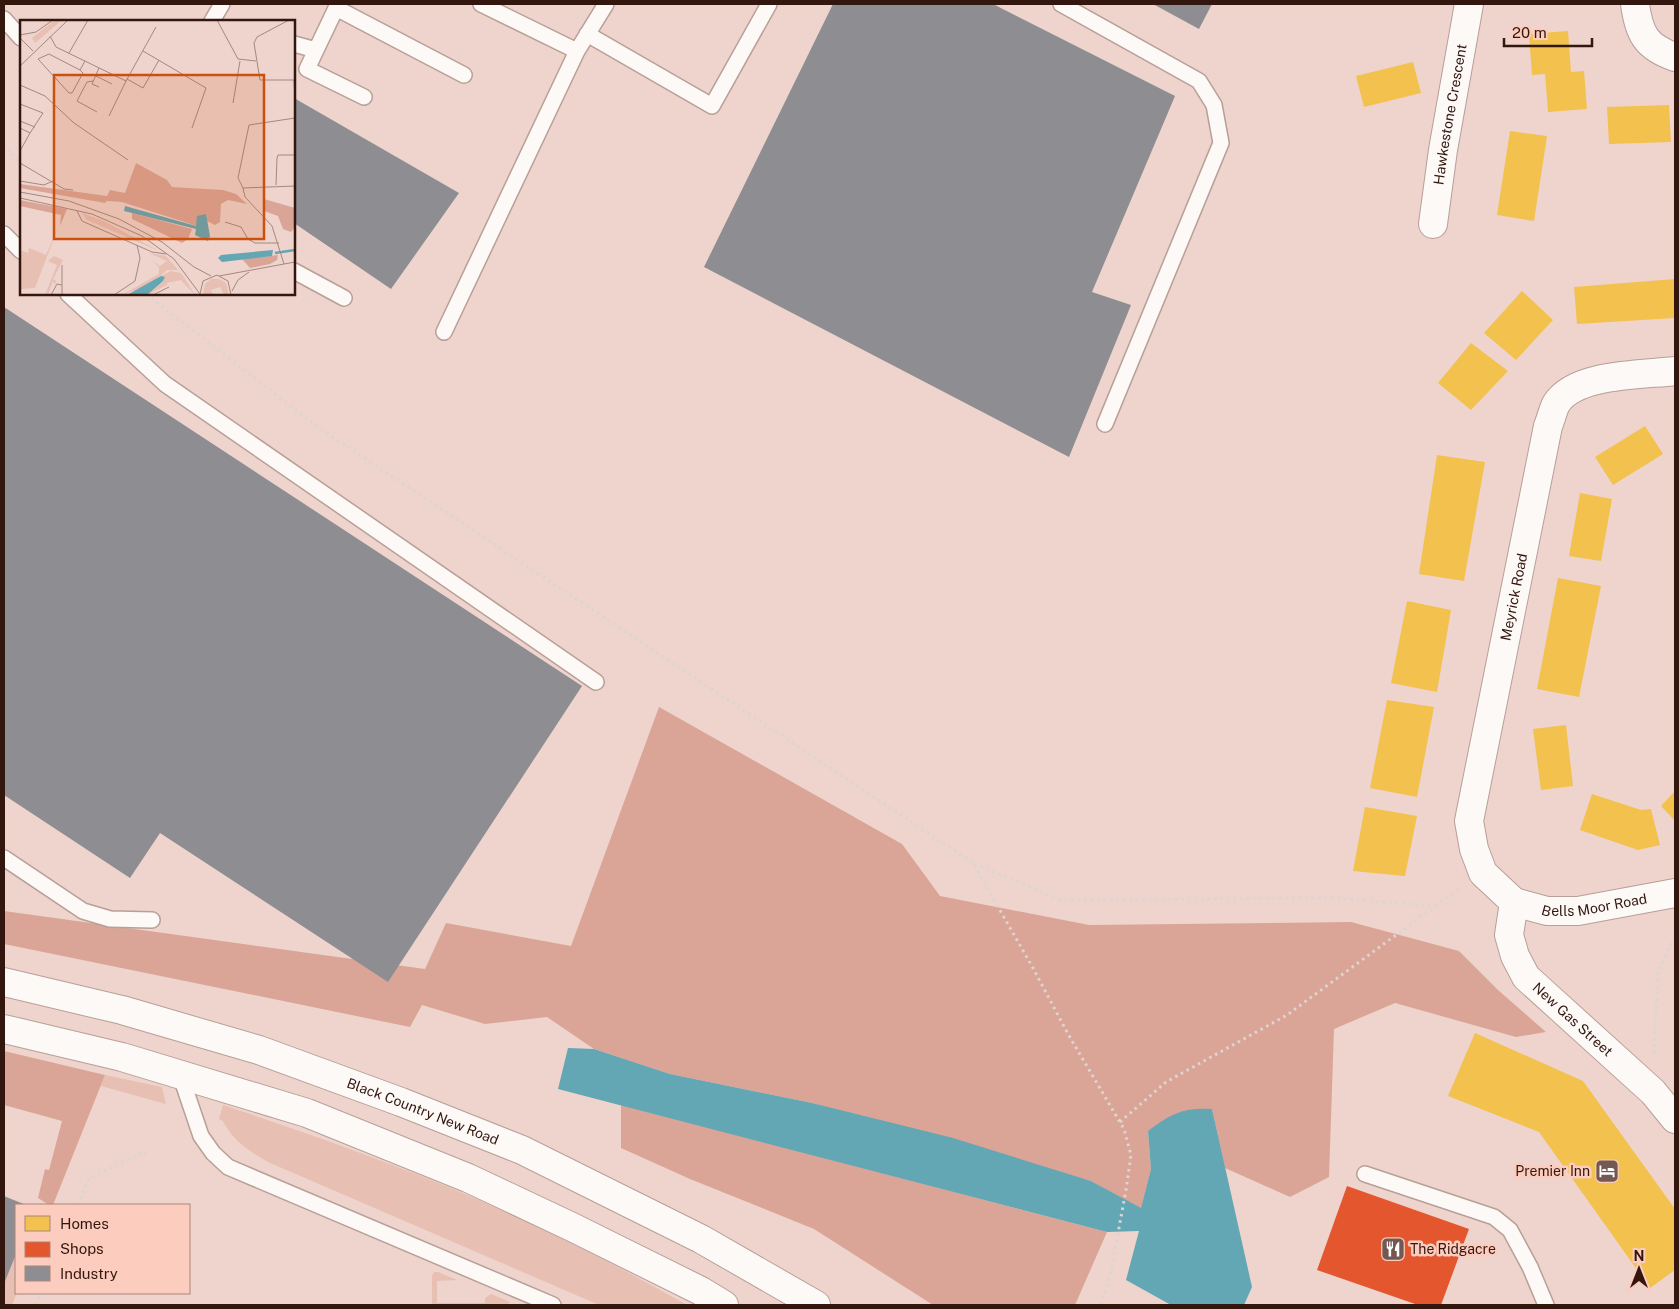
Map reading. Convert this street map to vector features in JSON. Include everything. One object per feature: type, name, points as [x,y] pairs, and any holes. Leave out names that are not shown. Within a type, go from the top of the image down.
[{"type":"main road","name":"Hawkestone Crescent","points":[[1433,224],[1443,150],[1469,4]]},
{"type":"main road","points":[[1635,4],[1638,22],[1646,41],[1661,52],[1675,57]]},
{"type":"main road","name":"Meyrick Road","points":[[1514,902],[1483,873],[1474,849],[1469,821],[1548,426],[1557,403],[1574,387],[1597,379],[1675,371]]},
{"type":"main road","name":"Bells Moor Road","points":[[1514,902],[1547,911],[1578,911],[1675,893]]},
{"type":"main road","name":"New Gas Street","points":[[1514,902],[1509,935],[1515,956],[1526,977],[1653,1092],[1675,1119]]},
{"type":"main road","name":"Black Country New Road","points":[[4,982],[122,1010],[258,1050],[392,1099],[522,1150],[701,1239],[816,1305]]},
{"type":"main road","points":[[4,1029],[180,1074],[306,1113],[468,1178],[572,1227],[701,1291],[724,1305]]},
{"type":"lane","points":[[213,20],[222,4]]},
{"type":"lane","points":[[481,4],[577,50]]},
{"type":"lane","points":[[444,332],[577,50],[606,4]]},
{"type":"lane","points":[[587,34],[712,106],[769,4]]},
{"type":"lane","points":[[1061,4],[1199,81],[1214,105],[1221,143],[1105,424]]},
{"type":"lane","points":[[364,98],[307,69],[337,6],[464,76]]},
{"type":"lane","points":[[4,19],[20,37]]},
{"type":"lane","points":[[295,44],[316,50]]},
{"type":"lane","points":[[4,234],[20,249]]},
{"type":"lane","points":[[295,273],[344,298]]},
{"type":"lane","points":[[69,295],[165,384],[596,682]]},
{"type":"lane","points":[[4,858],[84,911],[110,919],[152,920]]},
{"type":"lane","points":[[180,1074],[201,1136],[213,1153],[228,1167],[553,1305]]},
{"type":"lane","points":[[1365,1174],[1494,1217],[1510,1230],[1530,1267],[1546,1305]]},
{"type":"path","points":[[4,144],[20,163]]},
{"type":"path","points":[[147,295],[312,423],[973,863],[1060,900],[1334,898],[1433,906]]},
{"type":"path","points":[[973,863],[1068,1034],[1124,1129],[1131,1155],[1111,1271],[1101,1305]]},
{"type":"path","points":[[1120,1122],[1166,1082],[1287,1015],[1433,906],[1483,873]]},
{"type":"path","points":[[1653,1092],[1658,973],[1675,935]]},
{"type":"path","points":[[78,1204],[89,1178],[144,1152],[147,1158]]},
{"type":"shaded area","points":[[659,707],[902,844],[940,896],[1089,925],[1351,922],[1459,951],[1498,990],[1546,1032],[1516,1037],[1395,1003],[1334,1029],[1329,1177],[1290,1197],[1225,1168],[1212,1109],[1148,1131],[1151,1169],[1141,1209],[1091,1181],[812,1103],[670,1074],[594,1049],[547,1017],[485,1024],[422,1005],[410,1027],[4,944],[4,911],[425,969],[446,923],[571,946]]},
{"type":"shaded area","points":[[4,1051],[105,1075],[53,1204],[47,1204],[38,1198],[45,1169],[49,1170],[62,1121],[4,1105]]},
{"type":"shaded area","points":[[105,1075],[162,1087],[166,1104],[101,1086]]},
{"type":"shaded area","points":[[223,1105],[358,1152],[447,1186],[591,1253],[687,1305],[599,1305],[268,1162],[242,1145],[223,1121],[219,1119]]},
{"type":"shaded area","points":[[621,1105],[1107,1232],[1075,1305],[933,1305],[814,1229],[690,1179],[621,1148]]},
{"type":"shaded area","points":[[15,1256],[15,1294],[17,1294],[12,1305],[4,1305],[4,1284]]},
{"type":"shaded area","points":[[434,1272],[457,1280],[437,1281],[437,1303],[485,1303],[485,1298],[491,1294],[510,1302],[508,1305],[432,1305],[432,1276]]},
{"type":"water","points":[[568,1048],[594,1049],[670,1074],[812,1103],[953,1138],[1091,1181],[1141,1208],[1151,1169],[1148,1131],[1163,1120],[1178,1113],[1193,1109],[1212,1109],[1252,1287],[1244,1305],[1171,1305],[1126,1280],[1139,1231],[1107,1232],[558,1089]]},
{"type":"building: Homes","points":[[1568,31],[1571,72],[1584,71],[1587,109],[1548,112],[1545,74],[1532,75],[1529,34]]},
{"type":"building: Homes","points":[[1413,62],[1421,93],[1364,107],[1356,76]]},
{"type":"building: Homes","points":[[1669,105],[1671,142],[1609,144],[1607,107]]},
{"type":"building: Homes","points":[[1510,131],[1547,136],[1534,221],[1497,215]]},
{"type":"building: Homes","points":[[1675,279],[1675,318],[1577,324],[1574,287]]},
{"type":"building: Homes","points":[[1522,291],[1553,320],[1516,360],[1484,333]]},
{"type":"building: Homes","points":[[1471,343],[1508,371],[1471,410],[1438,383]]},
{"type":"building: Homes","points":[[1645,426],[1663,454],[1613,485],[1595,457]]},
{"type":"building: Homes","points":[[1437,455],[1485,462],[1464,581],[1419,574]]},
{"type":"building: Homes","points":[[1580,493],[1612,499],[1601,561],[1569,556]]},
{"type":"building: Homes","points":[[1558,578],[1601,586],[1579,697],[1537,689]]},
{"type":"building: Homes","points":[[1407,601],[1451,610],[1437,692],[1391,683]]},
{"type":"building: Homes","points":[[1387,700],[1434,707],[1417,797],[1370,788]]},
{"type":"building: Homes","points":[[1566,725],[1573,786],[1541,790],[1533,729]]},
{"type":"building: Homes","points":[[1675,791],[1675,821],[1661,806]]},
{"type":"building: Homes","points":[[1592,794],[1641,810],[1651,809],[1660,845],[1638,850],[1580,830]]},
{"type":"building: Homes","points":[[1365,807],[1417,816],[1405,876],[1353,871]]},
{"type":"building: Homes","name":"Premier Inn","points":[[1475,1033],[1583,1081],[1675,1209],[1675,1270],[1650,1288],[1539,1132],[1448,1096]]},
{"type":"building: Shops","name":"The Ridgacre","points":[[1347,1186],[1469,1229],[1441,1305],[1418,1305],[1317,1270]]},
{"type":"building: Industry","points":[[833,4],[993,4],[1175,96],[1092,292],[1131,305],[1069,457],[704,267]]},
{"type":"building: Industry","points":[[1153,4],[1212,4],[1199,29]]},
{"type":"building: Industry","points":[[295,99],[459,193],[391,289],[295,224]]},
{"type":"building: Industry","points":[[4,307],[582,686],[388,982],[160,833],[130,878],[4,795]]},
{"type":"building: Industry","points":[[4,1196],[24,1204],[15,1204],[15,1256],[4,1284]]},
{"type":"place","name":"Premier Inn","points":[[1607,1171]]},
{"type":"place","name":"The Ridgacre","points":[[1393,1249]]}]
